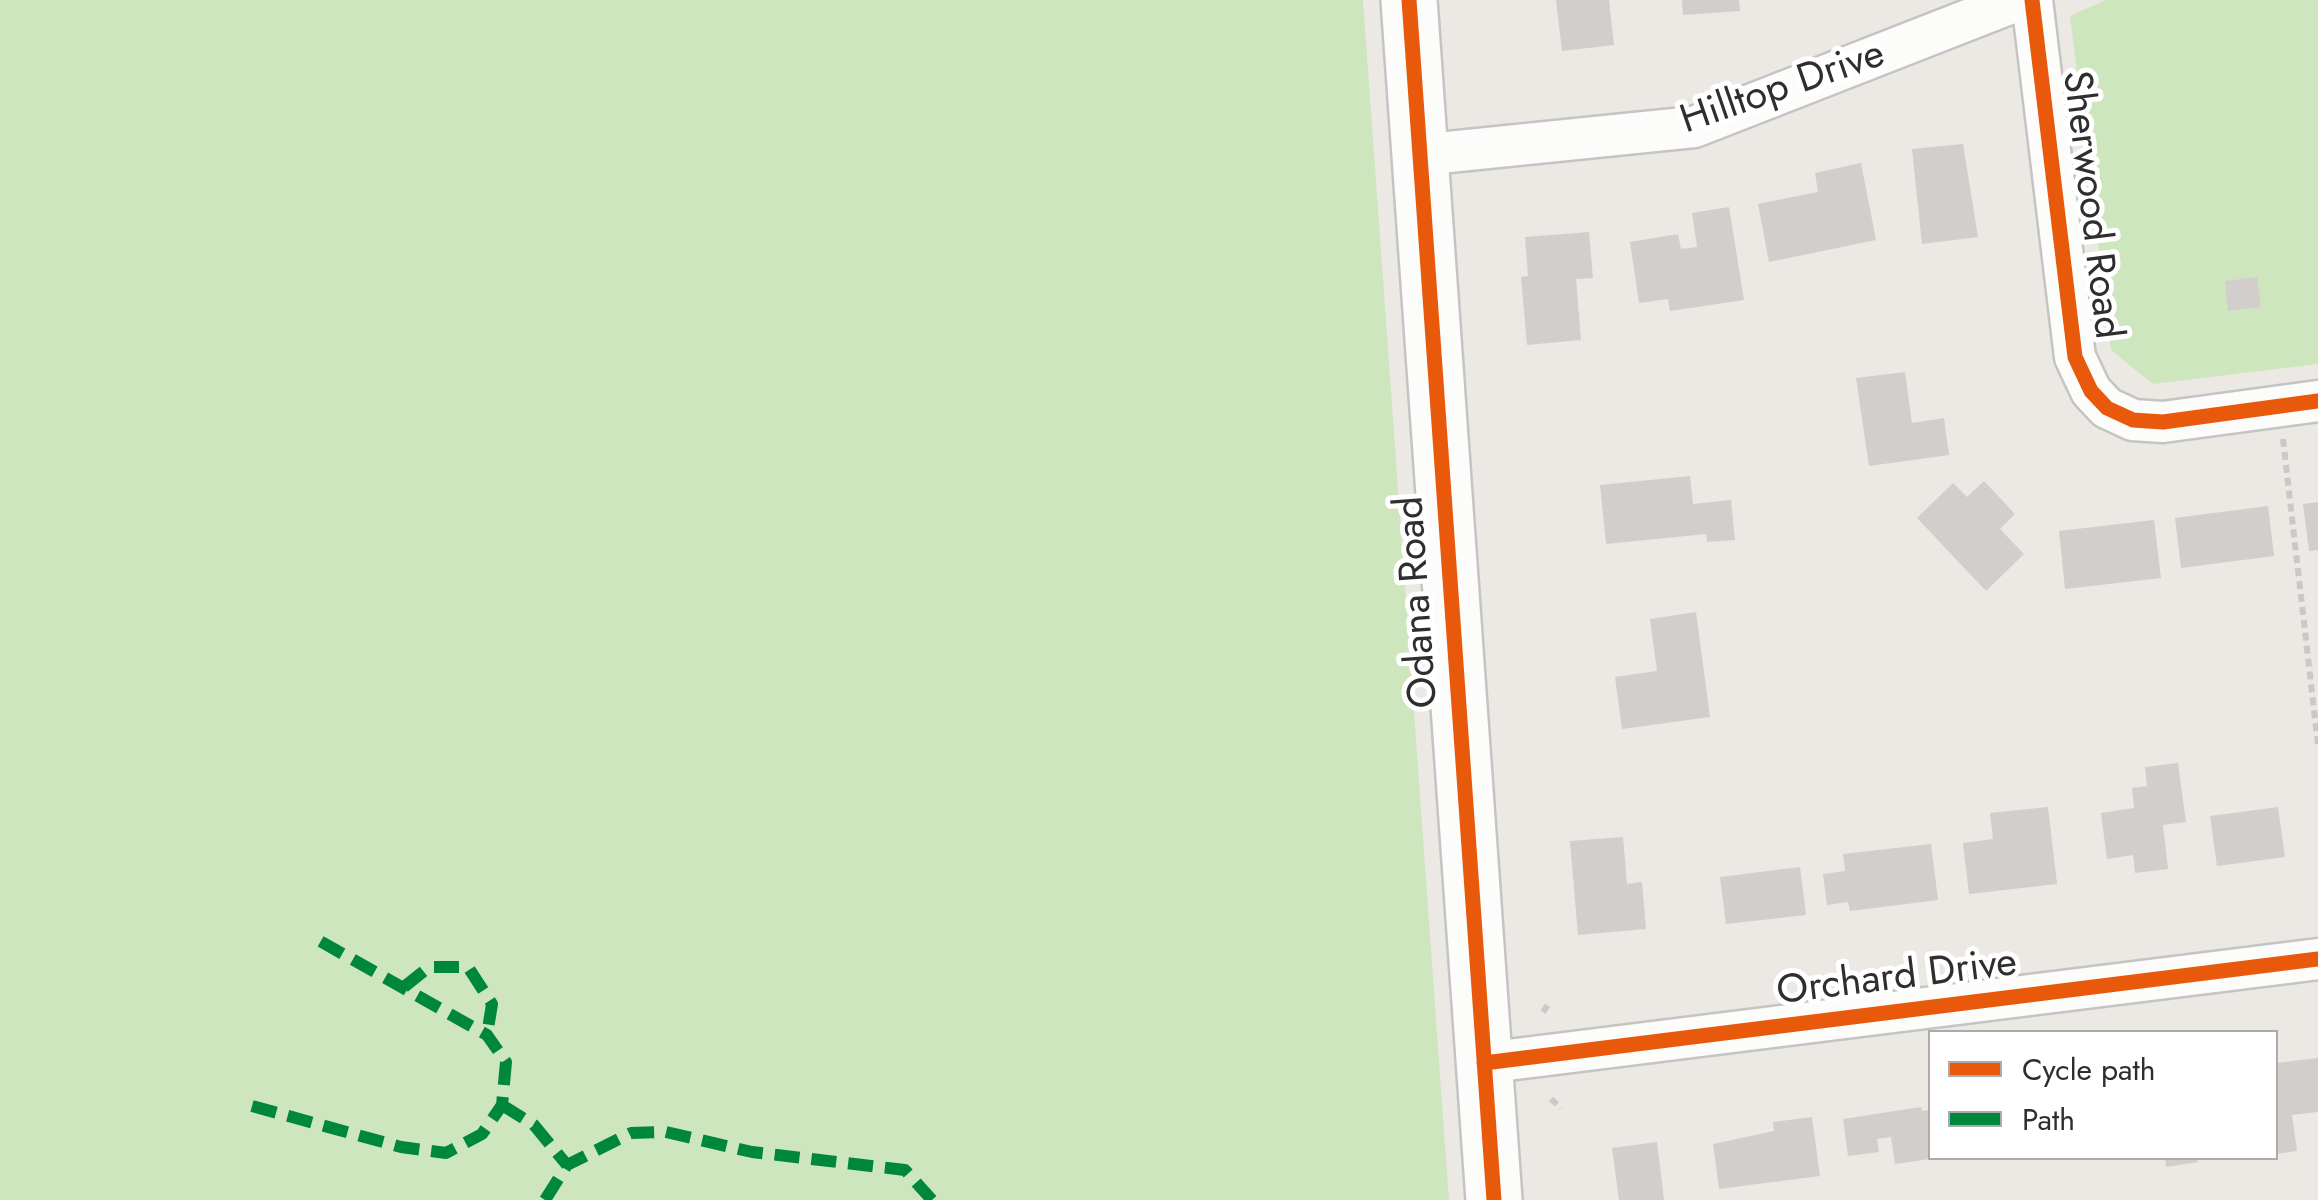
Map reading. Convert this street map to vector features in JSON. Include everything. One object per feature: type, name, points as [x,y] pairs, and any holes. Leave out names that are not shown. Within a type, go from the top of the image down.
[{"type":"street","name":"Odana Road","points":[[1409,0],[1494,1200]]},
{"type":"street","name":"Hilltop Drive","points":[[1420,154],[1694,127],[2019,0]]},
{"type":"street","name":"Sherwood Road","points":[[2032,0],[2075,358],[2090,392],[2107,408],[2133,420],[2163,422],[2299,404]]},
{"type":"street","name":"Orchard Drive","points":[[1484,1063],[2318,959]]},
{"type":"path","points":[[2299,404],[2318,745]]},
{"type":"path","points":[[1543,1012],[1550,1002]]},
{"type":"path","points":[[1551,1100],[1561,1108]]},
{"type":"green space","points":[[0,0],[1363,0],[1449,1200],[0,1200]]},
{"type":"green space","points":[[2106,0],[2318,0],[2318,364],[2153,384],[2111,350],[2070,16]]},
{"type":"building","points":[[1556,0],[1609,0],[1614,45],[1562,51]]},
{"type":"building","points":[[1682,0],[1739,0],[1740,11],[1683,15]]},
{"type":"building","points":[[1963,144],[1978,237],[1922,244],[1912,149]]},
{"type":"building","points":[[1861,163],[1876,240],[1769,262],[1758,204],[1818,192],[1815,173]]},
{"type":"building","points":[[1729,207],[1744,300],[1670,311],[1668,299],[1639,303],[1630,242],[1678,234],[1681,249],[1697,247],[1692,213]]},
{"type":"building","points":[[1589,232],[1593,278],[1576,279],[1581,340],[1527,345],[1521,277],[1528,276],[1525,237]]},
{"type":"building","points":[[2257,277],[2261,307],[2228,311],[2225,281]]},
{"type":"building","points":[[1905,372],[1912,423],[1944,418],[1949,455],[1869,466],[1856,378]]},
{"type":"building","points":[[1690,476],[1693,504],[1731,500],[1735,540],[1707,542],[1706,534],[1606,544],[1600,485]]},
{"type":"building","points":[[1984,481],[2015,514],[2000,529],[2024,554],[1986,591],[1917,518],[1953,483],[1967,497]]},
{"type":"building","points":[[2318,502],[2318,550],[2309,551],[2303,504]]},
{"type":"building","points":[[2268,506],[2274,556],[2181,568],[2175,518]]},
{"type":"building","points":[[2154,520],[2161,578],[2065,589],[2059,531]]},
{"type":"building","points":[[1696,612],[1710,717],[1622,729],[1615,677],[1657,671],[1650,619]]},
{"type":"building","points":[[2178,763],[2186,822],[2163,825],[2168,869],[2135,873],[2133,855],[2107,859],[2101,813],[2134,808],[2132,788],[2147,786],[2145,767]]},
{"type":"building","points":[[2048,807],[2057,884],[1969,894],[1963,843],[1993,839],[1990,813]]},
{"type":"building","points":[[2278,807],[2285,857],[2217,866],[2210,816]]},
{"type":"building","points":[[1623,837],[1627,884],[1642,882],[1646,929],[1578,935],[1570,841]]},
{"type":"building","points":[[1931,844],[1938,900],[1850,911],[1848,902],[1827,905],[1823,874],[1845,871],[1843,854]]},
{"type":"building","points":[[1800,867],[1806,915],[1726,924],[1720,877]]},
{"type":"building","points":[[2318,1058],[2318,1112],[2292,1115],[2297,1151],[2278,1154],[2278,1063]]},
{"type":"building","points":[[1921,1107],[1922,1111],[1928,1110],[1928,1159],[1895,1164],[1891,1137],[1877,1139],[1879,1152],[1848,1156],[1843,1119]]},
{"type":"building","points":[[1812,1117],[1820,1176],[1719,1189],[1713,1144],[1774,1131],[1773,1122]]},
{"type":"building","points":[[1657,1142],[1664,1200],[1619,1200],[1612,1148]]},
{"type":"building","points":[[2165,1160],[2198,1162],[2166,1167]]},
{"type":"marked path","points":[[252,1106],[401,1147],[446,1153],[482,1134],[502,1105],[506,1062],[487,1035],[311,936]]},
{"type":"marked path","points":[[404,987],[429,967],[468,967],[492,1004],[487,1035]]},
{"type":"marked path","points":[[502,1105],[534,1125],[567,1165]]},
{"type":"marked path","points":[[545,1200],[567,1165],[631,1133],[666,1132],[752,1152],[905,1170],[932,1200]]},
{"type":"cycle path","points":[[1409,0],[1494,1200]]},
{"type":"cycle path","points":[[2032,0],[2075,357],[2091,391],[2107,408],[2133,420],[2163,422],[2318,401]]},
{"type":"cycle path","points":[[1484,1063],[2318,959]]}]
